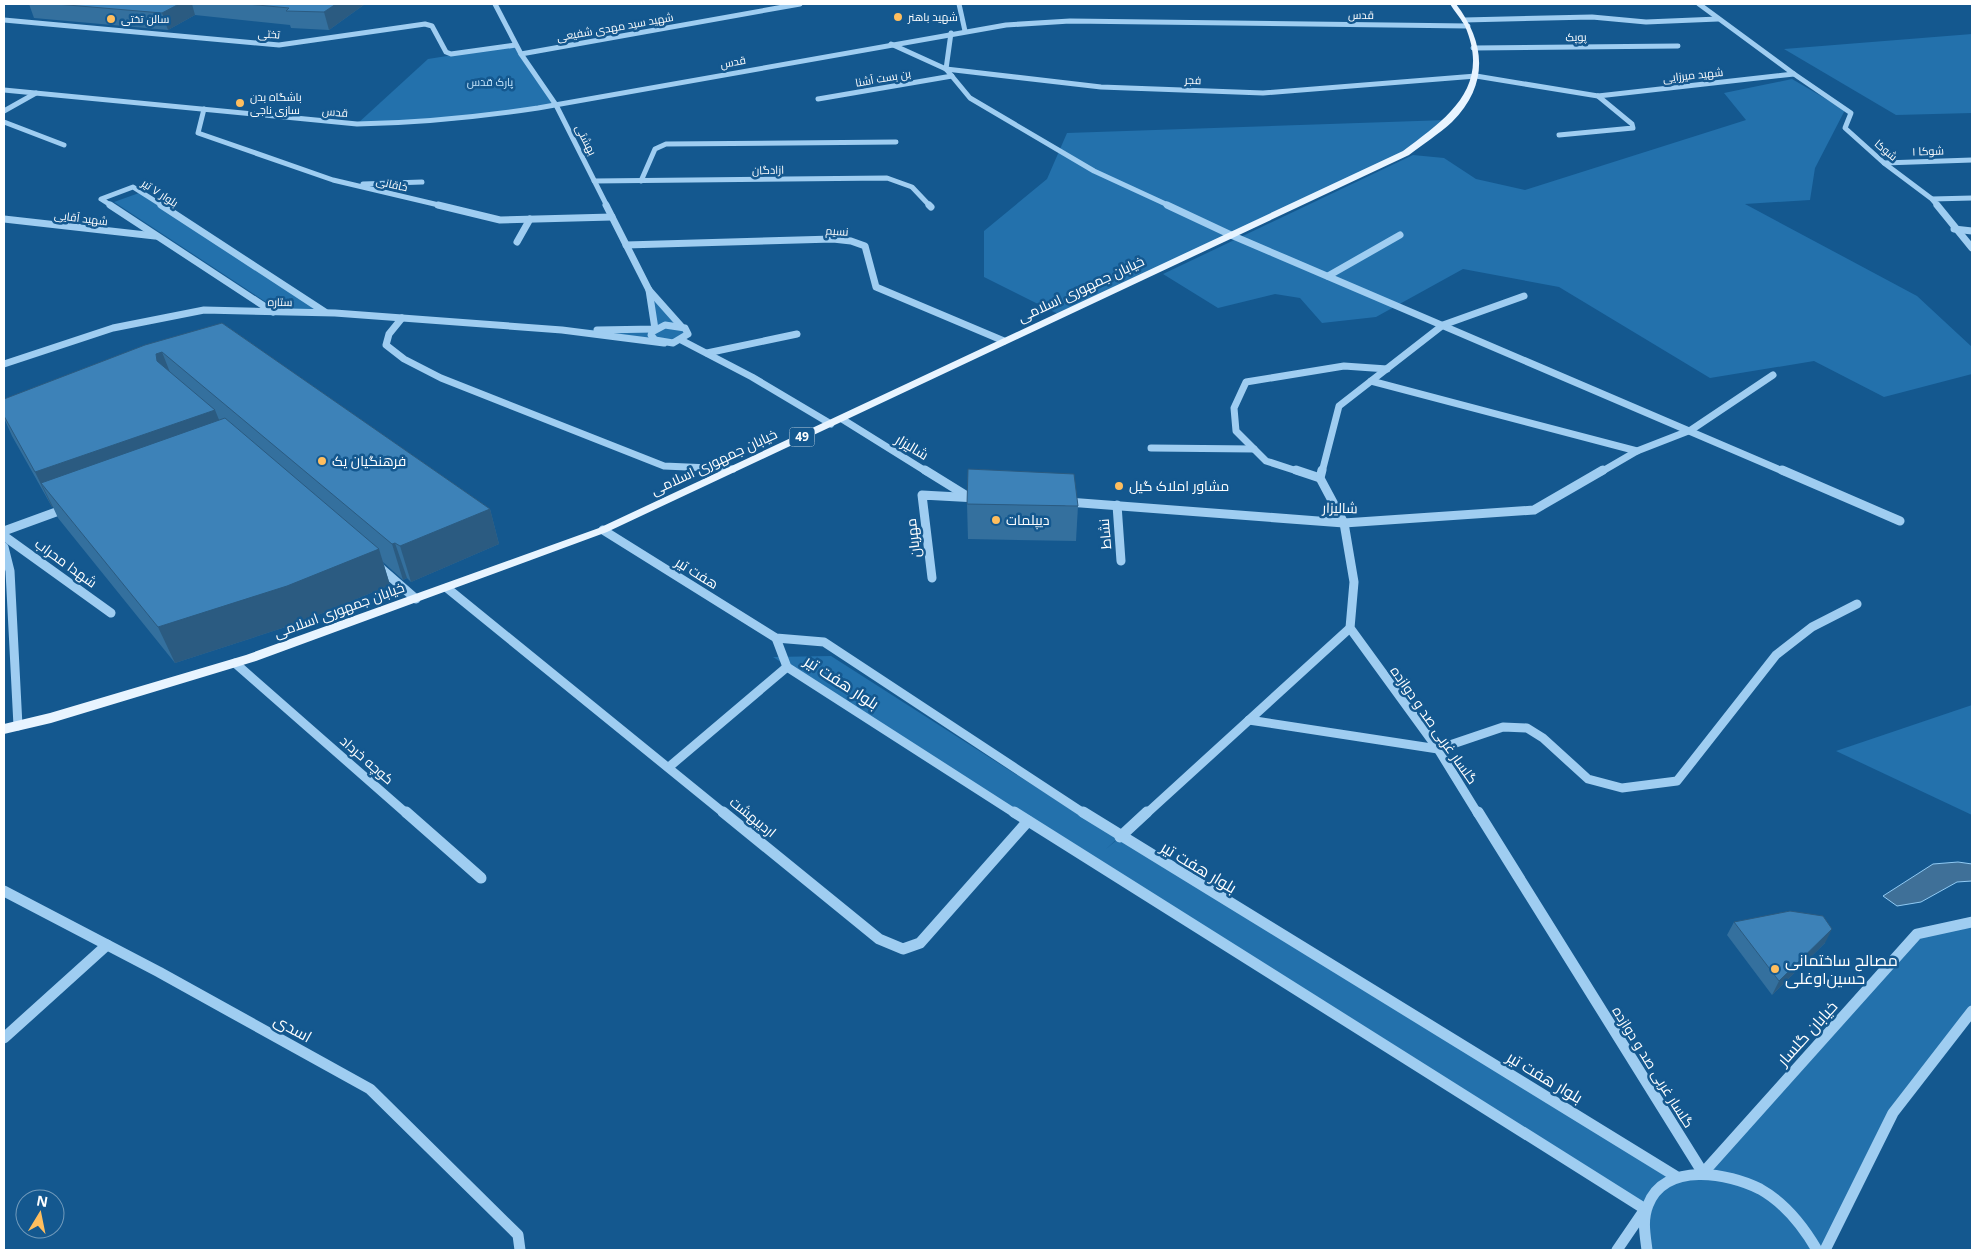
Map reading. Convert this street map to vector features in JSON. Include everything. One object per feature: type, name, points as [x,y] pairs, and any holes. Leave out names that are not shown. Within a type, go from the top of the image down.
[{"type":"main road","points":[[1453,4],[1466,23],[1476,59],[1476,76]]},
{"type":"main road","name":"خیابان جمهوری اسلامی","points":[[4,729],[235,663],[604,530],[1406,153],[1450,120],[1469,93],[1476,76]]},
{"type":"street","name":"بهشتی","points":[[495,4],[521,54],[556,105],[649,290]]},
{"type":"street","name":"شهید سید مهدی شفیعی","points":[[521,54],[800,4]]},
{"type":"street","points":[[959,4],[965,31]]},
{"type":"street","points":[[1699,4],[1794,74]]},
{"type":"street","name":"قدس","points":[[4,90],[357,124],[450,122],[556,105],[951,33],[1006,25],[1070,21],[1466,23],[1592,17],[1646,22],[1718,19]]},
{"type":"street","name":"تختی","points":[[4,20],[279,45],[425,24],[432,26],[446,52],[451,54],[516,44]]},
{"type":"street","points":[[946,69],[951,33]]},
{"type":"street","points":[[890,44],[946,69],[970,98],[1094,171],[1232,235],[1900,521]]},
{"type":"street","name":"پوپک","points":[[1473,48],[1678,46]]},
{"type":"street","name":"فجر","points":[[946,69],[1101,87],[1263,93],[1476,76]]},
{"type":"street","name":"شهید میرزایی","points":[[1476,76],[1598,96],[1794,74]]},
{"type":"street","name":"شوکا","points":[[1794,74],[1851,113],[1845,128],[1884,163],[1932,199],[1972,248]]},
{"type":"street","name":"بن بست آشنا","points":[[818,99],[952,76]]},
{"type":"street","points":[[4,111],[36,93]]},
{"type":"street","points":[[1559,135],[1628,130],[1633,128],[1632,124],[1598,96]]},
{"type":"street","name":"خاقانی","points":[[204,109],[198,133],[350,184],[500,220],[612,217]]},
{"type":"street","points":[[4,122],[64,145]]},
{"type":"street","points":[[641,181],[656,149],[666,144],[896,142]]},
{"type":"street","name":"شوکا ۱","points":[[1884,163],[1972,160]]},
{"type":"street","name":"ازادگان","points":[[594,181],[887,178],[903,180],[913,185],[931,207]]},
{"type":"street","points":[[350,184],[422,182]]},
{"type":"street","name":"بلوار ۷ تیر","points":[[273,312],[156,237],[101,199],[133,187],[326,313]]},
{"type":"street","points":[[1932,199],[1972,198]]},
{"type":"street","name":"شهید آقایی","points":[[4,219],[156,237]]},
{"type":"street","points":[[517,242],[530,219]]},
{"type":"street","points":[[1954,228],[1972,231]]},
{"type":"street","points":[[1328,276],[1400,234]]},
{"type":"street","name":"نسیم","points":[[626,244],[833,239],[851,241],[865,246],[876,287],[1004,341]]},
{"type":"street","points":[[649,290],[681,326],[688,331],[681,340]]},
{"type":"street","points":[[649,290],[655,329],[651,335],[652,338],[664,343]]},
{"type":"street","points":[[1120,837],[1350,628],[1354,582],[1344,522],[1320,478],[1339,406],[1443,325],[1524,296]]},
{"type":"street","name":"ستاره","points":[[4,364],[113,328],[195,312],[326,313],[562,330]]},
{"type":"street","points":[[402,318],[389,334],[386,345],[404,359],[441,378],[664,466],[733,470]]},
{"type":"street","points":[[562,330],[655,329],[665,325],[681,326]]},
{"type":"street","points":[[562,330],[664,343],[681,340],[831,424]]},
{"type":"street","points":[[707,354],[797,334]]},
{"type":"street","points":[[1320,478],[1266,461],[1236,430],[1234,408],[1246,382],[1344,366],[1387,369]]},
{"type":"street","name":"شالیزار","points":[[1058,502],[1344,522],[1534,510],[1638,451],[1691,430],[1773,375]]},
{"type":"street","points":[[1371,381],[1638,451]]},
{"type":"street","name":"شالیزار","points":[[842,419],[970,497]]},
{"type":"street","points":[[1151,448],[1254,449]]},
{"type":"street","name":"شالیزار","points":[[922,495],[989,498]]},
{"type":"street","name":"مهربان","points":[[922,495],[932,578]]},
{"type":"street","points":[[4,531],[76,505]]},
{"type":"street","name":"نشاط","points":[[1117,505],[1121,560]]},
{"type":"street","name":"هفت تیر","points":[[604,530],[776,638]]},
{"type":"street","name":"شهدا محراب","points":[[4,536],[111,613]]},
{"type":"street","points":[[4,548],[10,571],[18,726]]},
{"type":"street","points":[[372,560],[416,599]]},
{"type":"street","name":"اردیبهشت","points":[[447,588],[879,939],[902,949],[920,943],[1028,821]]},
{"type":"street","points":[[1249,720],[1438,749],[1503,727],[1527,728],[1543,738],[1557,753],[1588,779],[1622,788],[1677,781],[1776,655],[1812,627],[1857,604]]},
{"type":"street","name":"گلسار غربی صد و دوازده","points":[[1350,628],[1367,654],[1438,749],[1703,1173]]},
{"type":"street","name":"بلوار هفت تیر","points":[[1644,1208],[1028,821],[787,666],[776,638],[824,642],[1120,837],[1677,1177]]},
{"type":"street","name":"کوچه خرداد","points":[[235,663],[481,878]]},
{"type":"street","points":[[669,767],[787,666]]},
{"type":"street","name":"اسدی","points":[[4,891],[107,945],[370,1090],[518,1235],[520,1250]]},
{"type":"street","name":"خیابان گلسار","points":[[1703,1173],[1917,934],[1972,922]]},
{"type":"street","points":[[4,1038],[107,945]]},
{"type":"street","points":[[1825,1250],[1893,1113],[1972,1011]]},
{"type":"street","points":[[1617,1250],[1657,1189],[1677,1177],[1703,1173],[1731,1177],[1760,1189],[1786,1208],[1807,1231],[1817,1250]]},
{"type":"street","points":[[1644,1208],[1642,1234],[1647,1250]]},
{"type":"green space","points":[[1972,34],[1972,113],[1896,115],[1784,49]]},
{"type":"green space","name":"پارک قدس","points":[[516,45],[556,105],[450,121],[357,124],[428,59]]},
{"type":"green space","points":[[1792,79],[1845,110],[1815,168],[1810,200],[1745,204],[1917,296],[1972,347],[1972,374],[1884,397],[1814,361],[1710,378],[1559,287],[1463,269],[1376,317],[1322,323],[1300,298],[1275,294],[1218,308],[1163,274],[1413,155],[1444,158],[1476,179],[1525,190],[1746,120],[1724,93]]},
{"type":"green space","points":[[1447,120],[1404,153],[1060,315],[984,277],[984,231],[1047,179],[1067,133]]},
{"type":"green space","points":[[139,193],[325,313],[281,312],[114,202]]},
{"type":"green space","points":[[650,291],[687,331],[676,342],[564,330],[655,329]]},
{"type":"green space","points":[[831,656],[1117,839],[1106,849],[1118,839],[1677,1177],[1645,1209],[1092,862],[773,657]]},
{"type":"green space","points":[[1972,705],[1972,815],[1836,751]]},
{"type":"green space","points":[[1972,923],[1972,1012],[1893,1113],[1824,1250],[1807,1231],[1760,1189],[1704,1173],[1916,934]]},
{"type":"green space","points":[[1705,1175],[1762,1193],[1788,1212],[1815,1250],[1650,1250],[1647,1215],[1651,1202],[1656,1195],[1679,1181]]},
{"type":"shaded area","points":[[1958,862],[1972,864],[1972,881],[1957,882],[1921,902],[1897,906],[1883,896],[1933,864]]},
{"type":"building","points":[[56,4],[179,4],[162,13]]},
{"type":"building","points":[[247,4],[336,4],[324,12],[286,11],[289,8]]},
{"type":"building","points":[[222,323],[490,509],[400,546],[395,543],[392,544],[162,352],[156,354],[157,361],[215,410],[35,472],[4,416],[4,399],[145,345]]},
{"type":"building","points":[[225,418],[379,549],[287,586],[158,627],[41,483]]},
{"type":"building","points":[[968,469],[1074,474],[1078,506],[967,504]]},
{"type":"building","name":"مصالح ساختمانی حسین‌اوغلی","points":[[1790,911],[1823,916],[1832,929],[1779,981],[1734,922]]},
{"type":"place","name":"شهید باهنر","points":[[898,17]]},
{"type":"place","name":"سالن تختی","points":[[111,19]]},
{"type":"place","name":"باشگاه بدن سازی ناجی","points":[[240,103]]},
{"type":"place","name":"فرهنگیان یک","points":[[322,461]]},
{"type":"place","name":"مشاور املاک گیل","points":[[1119,486]]},
{"type":"place","name":"دیپلمات","points":[[996,520]]},
{"type":"place","name":"مصالح ساختمانی حسین‌اوغلی","points":[[1775,969]]}]
